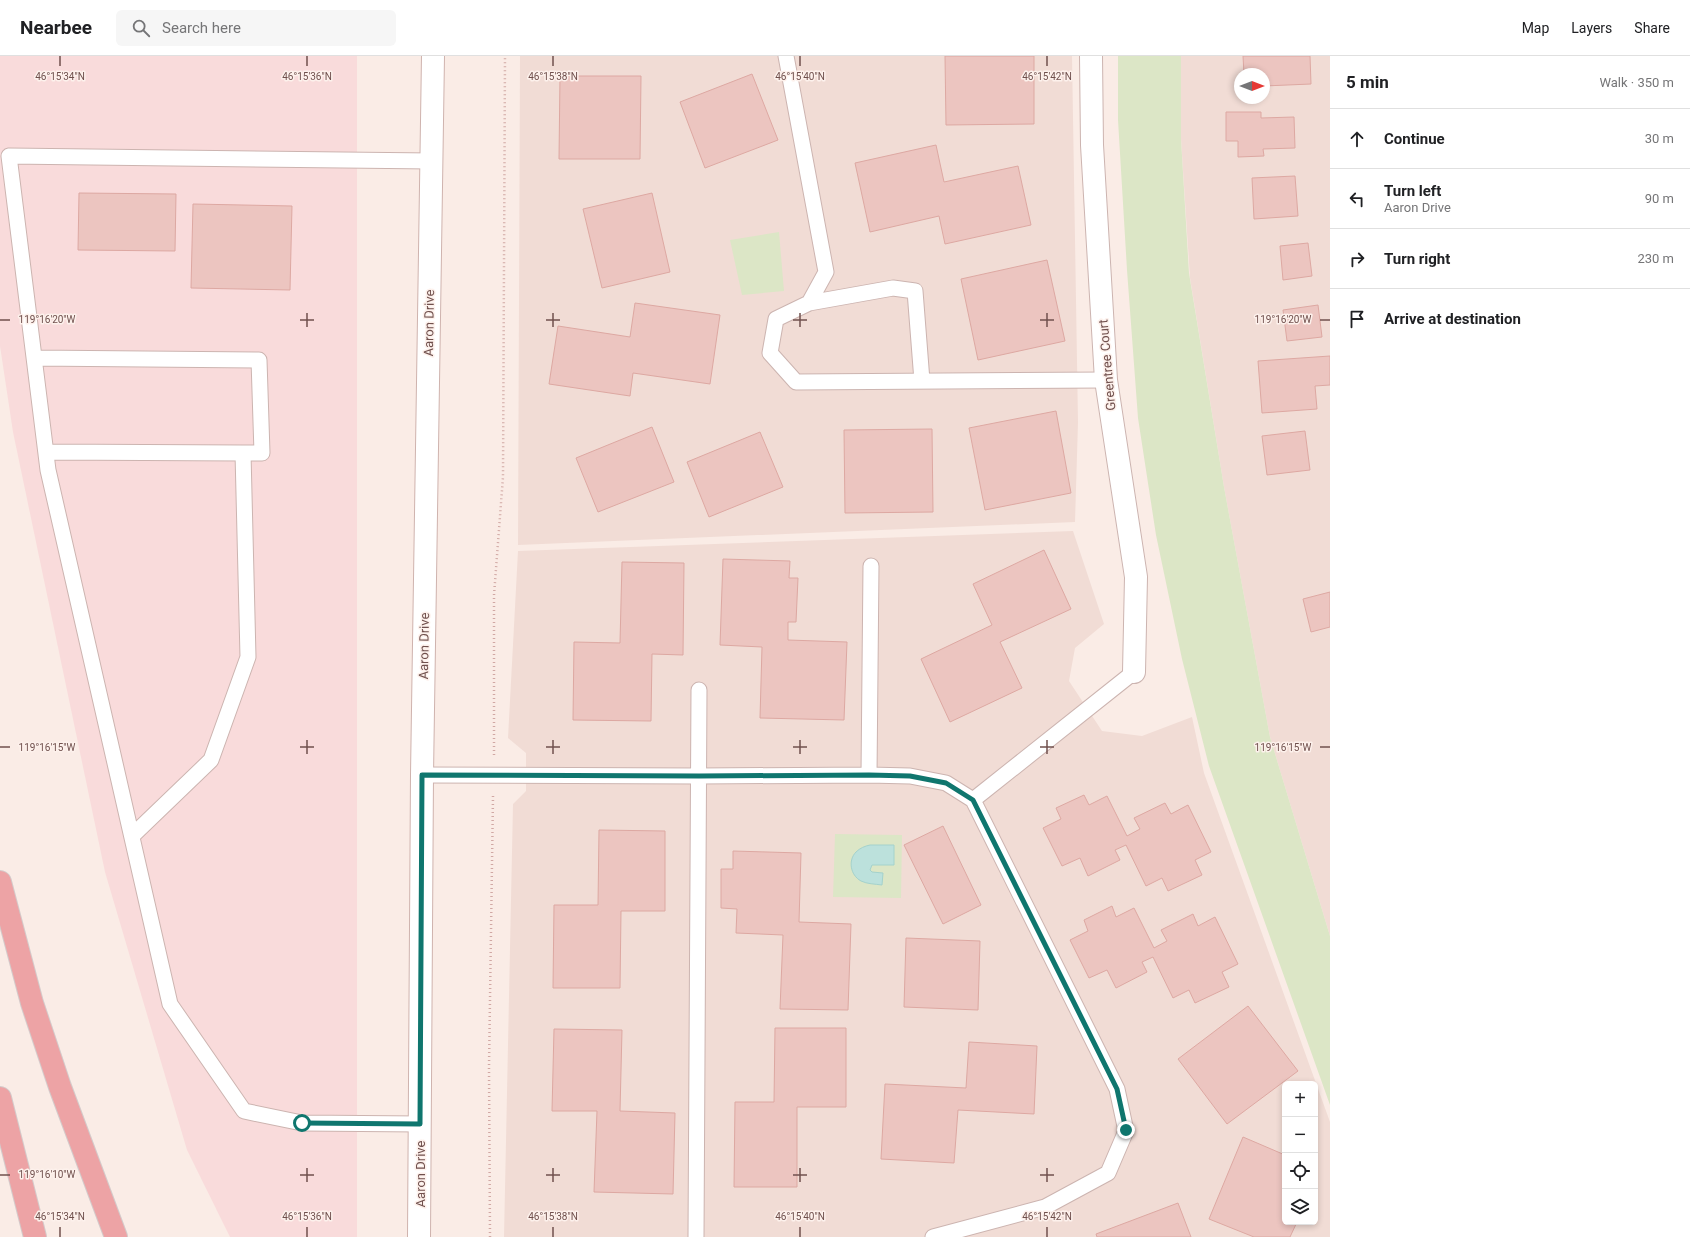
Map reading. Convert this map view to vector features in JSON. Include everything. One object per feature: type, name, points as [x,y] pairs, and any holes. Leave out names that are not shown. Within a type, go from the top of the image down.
[{"type":"highway","points":[[0,882],[39,1024],[60,1087],[116,1237]]},
{"type":"highway","points":[[0,1098],[35,1237]]},
{"type":"street","name":"Aaron Drive","points":[[419,1237],[422,775],[433,56]]},
{"type":"street","name":"Greentree Court","points":[[1091,56],[1092,145],[1106,380],[1136,577],[1134,672]]},
{"type":"lane","points":[[786,56],[826,272],[809,303]]},
{"type":"lane","points":[[420,1124],[302,1123],[244,1111],[170,1004],[50,477],[9,156],[432,161]]},
{"type":"lane","points":[[922,381],[915,291],[893,288],[809,303],[776,319],[770,353],[796,382],[1106,380]]},
{"type":"lane","points":[[34,358],[259,360],[262,453],[46,452]]},
{"type":"lane","points":[[132,836],[211,760],[248,657],[243,453]]},
{"type":"lane","points":[[869,775],[870,566]]},
{"type":"lane","points":[[973,800],[1134,672]]},
{"type":"lane","points":[[696,1237],[699,690]]},
{"type":"lane","points":[[422,775],[910,776],[946,783],[973,800],[1117,1089],[1126,1130],[1108,1173],[1044,1207],[933,1237]]},
{"type":"path","points":[[490,1237],[489,1067],[494,776],[494,595],[504,477],[505,56]]},
{"type":"shaded area","points":[[0,56],[357,56],[357,1237],[230,1237],[187,1150],[105,872],[13,432],[0,346]]},
{"type":"shaded area","points":[[520,56],[1072,56],[1078,422],[1075,522],[518,545]]},
{"type":"shaded area","points":[[1181,56],[1330,56],[1330,936],[1270,737],[1224,487],[1190,278],[1181,139]]},
{"type":"shaded area","points":[[1073,531],[1104,624],[1075,648],[1069,681],[1102,731],[1142,736],[1192,717],[1204,773],[1315,1081],[1282,1081],[1282,1225],[1318,1225],[1318,1089],[1330,1122],[1330,1237],[504,1237],[513,804],[526,791],[526,753],[508,738],[518,551]]},
{"type":"green space","points":[[1118,56],[1181,56],[1181,139],[1189,273],[1224,487],[1270,737],[1330,936],[1330,1105],[1209,766],[1182,659],[1156,535],[1138,418],[1118,120]]},
{"type":"green space","points":[[779,232],[784,291],[742,295],[730,240]]},
{"type":"green space","points":[[835,834],[902,835],[901,898],[833,897]]},
{"type":"water","points":[[870,845],[894,845],[894,865],[872,865],[870,870],[872,872],[883,873],[882,885],[861,881],[852,871],[851,863],[853,855],[861,848]]},
{"type":"building","points":[[945,56],[1034,56],[1034,124],[946,125]]},
{"type":"building","points":[[1243,56],[1310,56],[1311,84],[1270,86],[1270,68],[1244,68]]},
{"type":"building","points":[[752,74],[778,140],[705,168],[680,102]]},
{"type":"building","points":[[560,76],[641,76],[640,159],[559,159]]},
{"type":"building","points":[[1226,112],[1261,112],[1261,118],[1294,117],[1295,148],[1263,149],[1264,156],[1238,157],[1238,141],[1226,141]]},
{"type":"building","points":[[936,145],[944,182],[1018,166],[1031,225],[945,244],[939,216],[870,232],[855,163]]},
{"type":"building","points":[[1295,176],[1298,216],[1254,219],[1252,178]]},
{"type":"building","points":[[79,193],[176,194],[175,251],[78,250]]},
{"type":"building","points":[[652,193],[670,272],[602,288],[583,209]]},
{"type":"building","points":[[193,204],[292,206],[290,290],[191,288]]},
{"type":"building","points":[[1308,243],[1312,276],[1283,280],[1280,246]]},
{"type":"building","points":[[1047,260],[1065,341],[978,360],[961,279]]},
{"type":"building","points":[[635,303],[720,315],[710,384],[633,373],[630,396],[549,384],[558,326],[630,337]]},
{"type":"building","points":[[1318,305],[1322,337],[1287,341],[1283,310]]},
{"type":"building","points":[[1330,356],[1330,385],[1315,386],[1317,409],[1262,413],[1258,361]]},
{"type":"building","points":[[1056,411],[1071,493],[985,510],[969,428]]},
{"type":"building","points":[[652,427],[674,482],[598,512],[576,458]]},
{"type":"building","points":[[932,429],[933,512],[845,513],[844,430]]},
{"type":"building","points":[[1305,431],[1310,470],[1267,475],[1262,436]]},
{"type":"building","points":[[760,432],[783,487],[709,517],[687,462]]},
{"type":"building","points":[[1044,550],[1071,609],[1000,642],[1022,688],[950,722],[921,659],[992,625],[973,584]]},
{"type":"building","points":[[723,559],[790,561],[789,578],[798,578],[796,622],[788,622],[788,640],[847,642],[844,720],[760,718],[762,647],[720,645]]},
{"type":"building","points":[[622,562],[684,563],[683,655],[652,654],[651,721],[573,720],[574,642],[620,643]]},
{"type":"building","points":[[1330,592],[1330,627],[1311,632],[1303,599]]},
{"type":"building","points":[[1084,795],[1089,805],[1107,796],[1127,836],[1140,829],[1134,818],[1165,803],[1171,814],[1188,805],[1211,852],[1195,860],[1202,875],[1168,891],[1162,878],[1146,886],[1126,845],[1115,850],[1120,860],[1088,876],[1080,858],[1062,866],[1043,828],[1061,819],[1056,808]]},
{"type":"building","points":[[943,826],[981,905],[943,924],[904,845]]},
{"type":"building","points":[[599,830],[665,831],[665,911],[621,911],[620,988],[553,988],[554,905],[598,905]]},
{"type":"building","points":[[733,851],[801,853],[799,922],[851,924],[848,1010],[780,1009],[783,935],[736,933],[737,909],[721,908],[721,869],[733,869]]},
{"type":"building","points":[[1112,906],[1116,917],[1134,908],[1154,948],[1167,941],[1161,930],[1193,914],[1198,926],[1215,917],[1238,964],[1222,972],[1229,987],[1195,1003],[1189,990],[1173,998],[1153,957],[1142,962],[1147,972],[1116,988],[1107,970],[1089,978],[1070,940],[1088,931],[1084,920]]},
{"type":"building","points":[[906,938],[980,941],[978,1010],[904,1007]]},
{"type":"building","points":[[1248,1006],[1298,1071],[1285,1081],[1282,1081],[1282,1083],[1227,1124],[1178,1059]]},
{"type":"building","points":[[775,1028],[846,1028],[846,1107],[797,1107],[797,1187],[734,1187],[735,1102],[774,1102]]},
{"type":"building","points":[[554,1029],[622,1030],[620,1111],[675,1113],[673,1194],[594,1192],[597,1111],[552,1111]]},
{"type":"building","points":[[969,1042],[1037,1046],[1034,1114],[958,1110],[954,1163],[881,1159],[885,1084],[966,1088]]},
{"type":"building","points":[[1243,1137],[1282,1154],[1282,1225],[1296,1225],[1290,1237],[1254,1237],[1209,1219]]},
{"type":"building","points":[[1178,1203],[1191,1237],[1097,1237],[1096,1234]]},
{"type":"route","points":[[302,1123],[420,1124],[422,775],[869,775],[910,776],[946,783],[973,800],[1117,1089],[1126,1130]]}]
